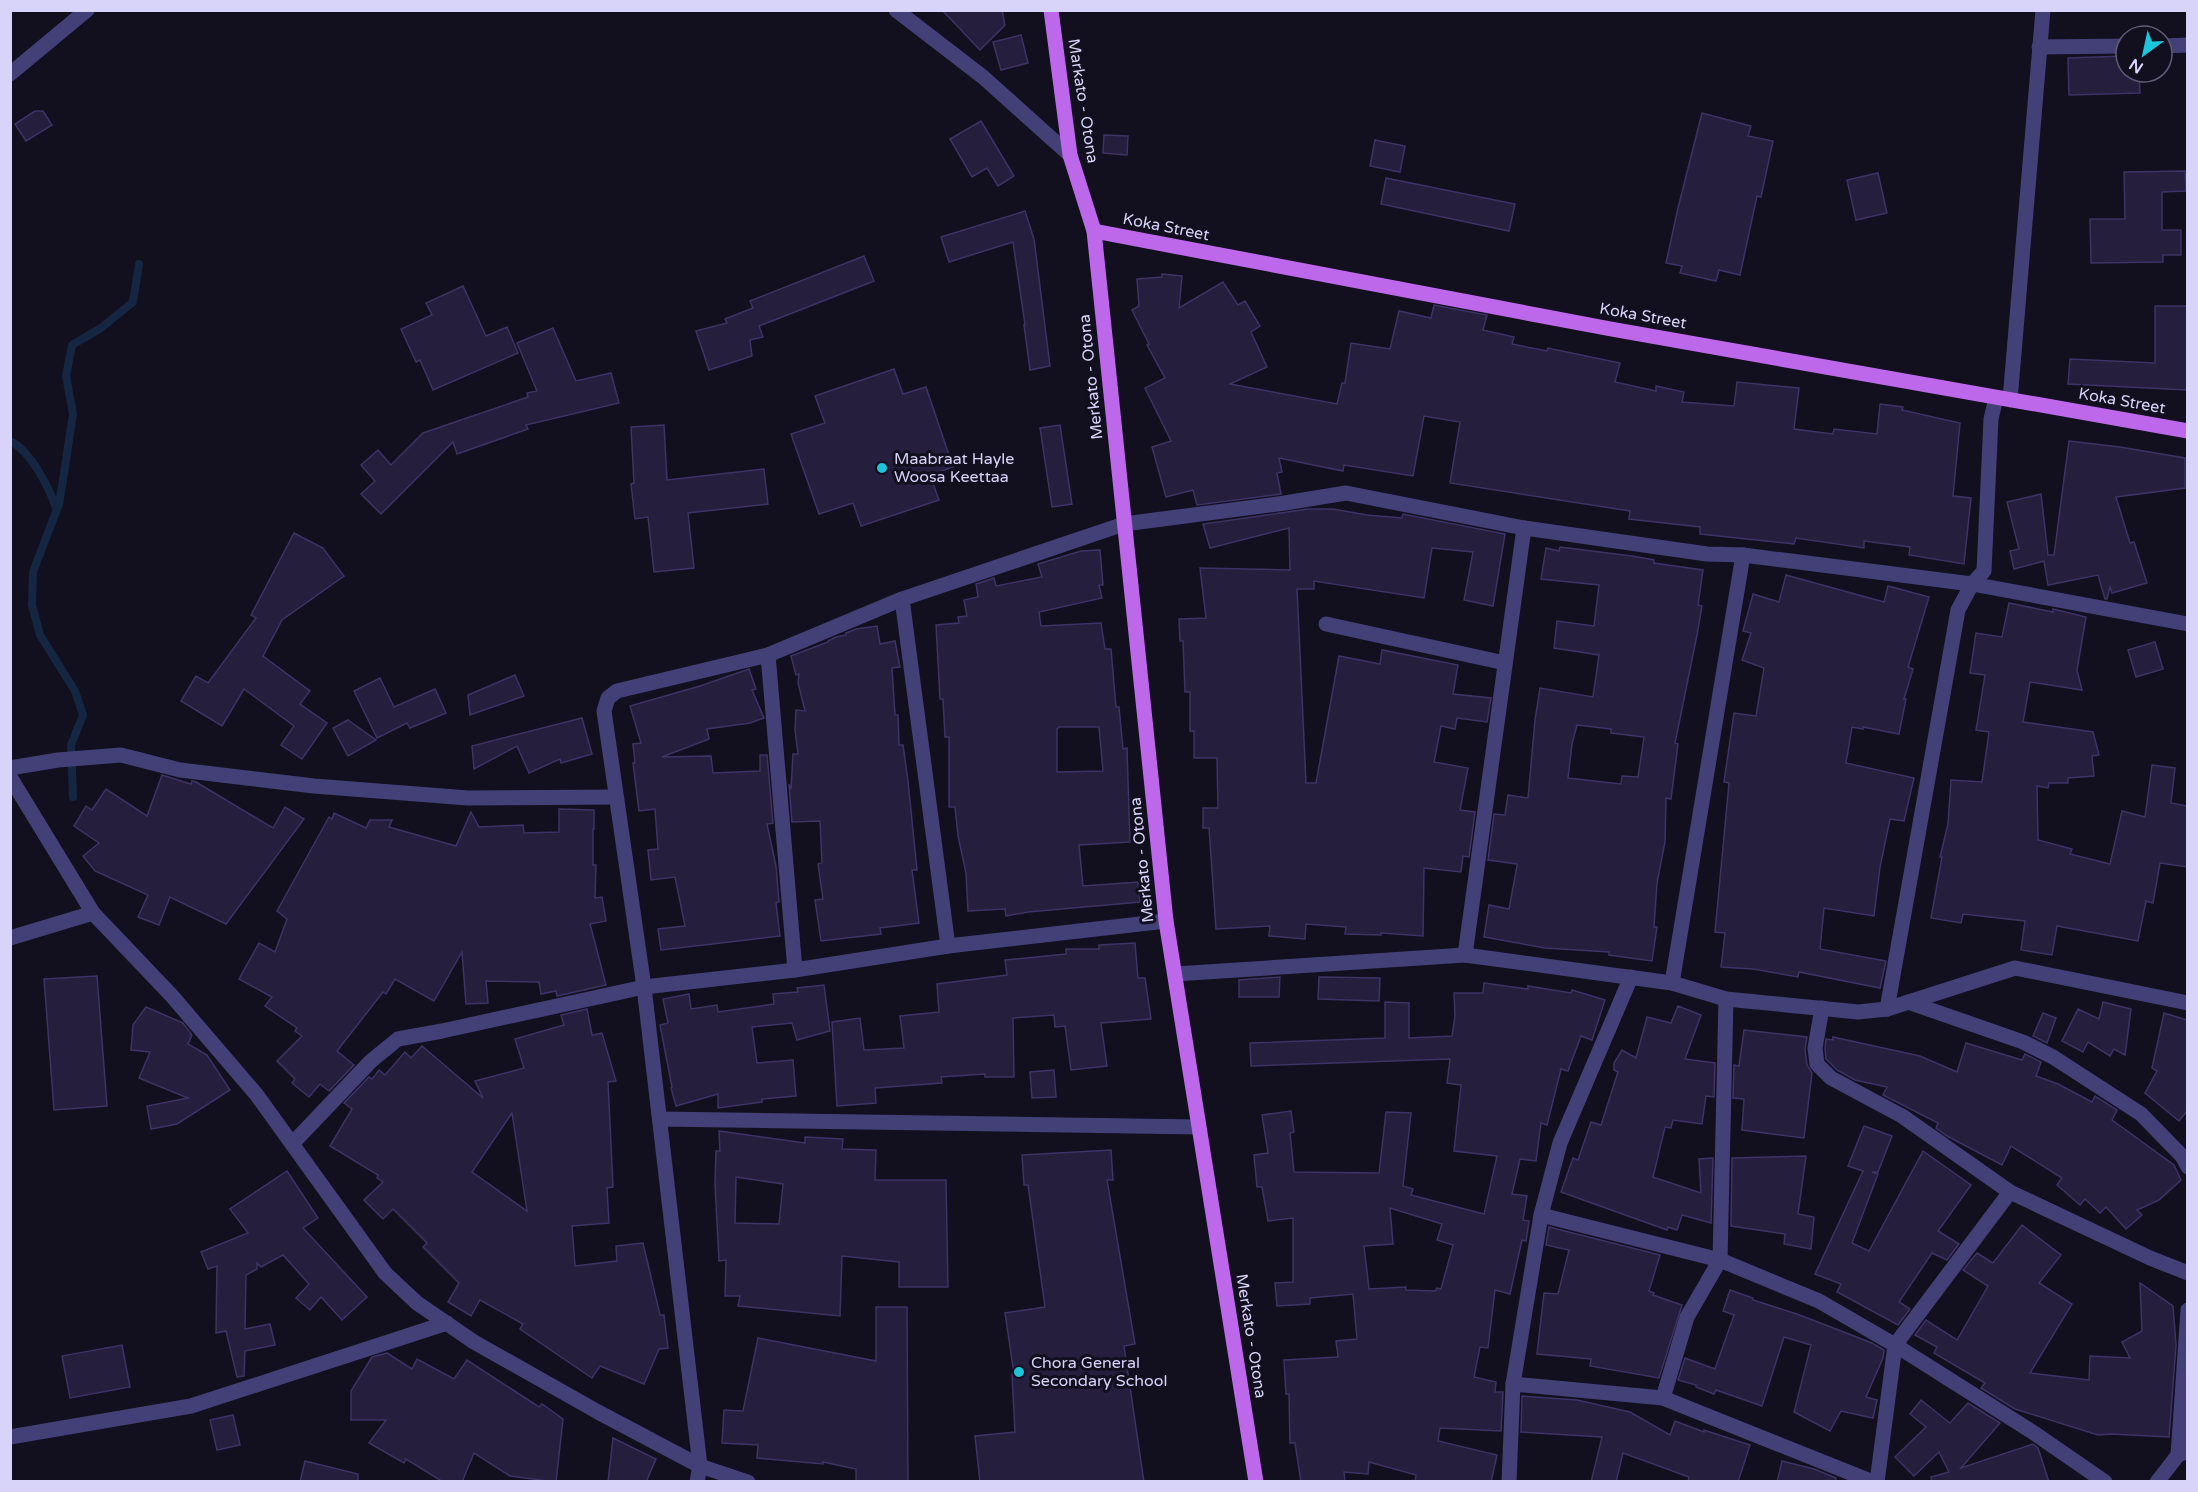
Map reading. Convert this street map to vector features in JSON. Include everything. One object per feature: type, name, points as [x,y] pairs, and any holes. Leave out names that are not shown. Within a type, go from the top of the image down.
[{"type":"main road","name":"Markato - Otona","points":[[1051,10],[1070,155],[1094,231]]},
{"type":"main road","name":"Koka Street","points":[[1094,231],[1611,329],[2187,431]]},
{"type":"main road","name":"Merkato - Otona","points":[[1094,231],[1166,921],[1256,1482]]},
{"type":"street","points":[[10,74],[87,10]]},
{"type":"street","points":[[896,10],[983,77],[1070,155]]},
{"type":"street","points":[[1887,1009],[1958,610],[1972,584],[1984,571],[1991,419],[2003,399],[2043,10]]},
{"type":"street","points":[[2039,47],[2114,46]]},
{"type":"street","points":[[696,1482],[700,1466],[660,1119],[644,987],[604,711],[608,699],[617,690],[768,655],[902,599],[1124,524],[1346,493],[1524,528],[1707,555],[1743,555],[1972,584],[2187,624]]},
{"type":"street","points":[[1465,955],[1524,528]]},
{"type":"street","points":[[1672,983],[1743,555]]},
{"type":"street","points":[[902,599],[948,946]]},
{"type":"street","points":[[1326,624],[1505,663]]},
{"type":"street","points":[[768,655],[795,970]]},
{"type":"street","points":[[10,768],[58,760],[121,755],[180,770],[314,786],[468,798],[616,797]]},
{"type":"street","points":[[10,777],[93,913],[172,996],[256,1094],[385,1273],[417,1303],[474,1342],[700,1466],[748,1482]]},
{"type":"street","points":[[10,938],[93,913]]},
{"type":"street","points":[[292,1144],[371,1061],[398,1039],[644,987],[795,970],[948,946],[1166,921]]},
{"type":"street","points":[[1175,974],[1465,955],[1672,983],[1726,999],[1858,1012],[1887,1009],[2014,968],[2187,1003]]},
{"type":"street","points":[[1509,1482],[1513,1384],[1541,1215],[1560,1143],[1631,977]]},
{"type":"street","points":[[1663,1398],[1687,1317],[1720,1260],[1726,999]]},
{"type":"street","points":[[1908,1002],[2023,1042],[2053,1057],[2141,1114],[2182,1156],[2187,1167]]},
{"type":"street","points":[[1822,1008],[1815,1048],[1817,1064],[1831,1078],[1902,1116],[2010,1192],[2187,1273]]},
{"type":"street","points":[[660,1119],[1199,1128]]},
{"type":"street","points":[[1513,1384],[1663,1398],[1875,1482],[1895,1346],[2010,1192]]},
{"type":"street","points":[[1541,1215],[1720,1260],[1819,1301],[2034,1432],[2105,1482]]},
{"type":"street","points":[[2157,1482],[2183,1453],[2187,1310]]},
{"type":"street","points":[[10,1437],[191,1406],[447,1323]]},
{"type":"building","points":[[942,10],[1002,10],[1005,25],[980,50]]},
{"type":"building","points":[[1021,35],[1028,63],[1001,70],[993,42]]},
{"type":"building","points":[[2114,56],[2114,84],[2140,84],[2140,93],[2069,95],[2068,58]]},
{"type":"building","points":[[35,111],[43,111],[52,125],[26,141],[15,124]]},
{"type":"building","points":[[1702,113],[1751,126],[1748,136],[1773,141],[1761,197],[1757,196],[1740,275],[1719,270],[1716,281],[1680,273],[1682,266],[1666,263]]},
{"type":"building","points":[[981,121],[1014,176],[998,186],[987,168],[972,177],[950,139]]},
{"type":"building","points":[[1104,135],[1128,136],[1127,155],[1103,153]]},
{"type":"building","points":[[1375,140],[1405,146],[1400,172],[1370,166]]},
{"type":"building","points":[[2185,171],[2186,191],[2162,192],[2162,230],[2181,230],[2181,255],[2163,255],[2163,262],[2091,263],[2090,219],[2125,219],[2124,172]]},
{"type":"building","points":[[1878,173],[1887,213],[1856,220],[1847,180]]},
{"type":"building","points":[[1386,178],[1515,204],[1509,231],[1381,204]]},
{"type":"building","points":[[1025,211],[1034,239],[1050,366],[1030,370],[1013,242],[949,262],[941,237]]},
{"type":"building","points":[[864,256],[874,281],[759,326],[763,337],[750,340],[752,356],[709,370],[696,331],[727,323],[725,319],[753,308],[750,301]]},
{"type":"building","points":[[1162,274],[1182,276],[1179,308],[1223,282],[1238,305],[1245,301],[1260,326],[1251,332],[1267,367],[1230,384],[1337,404],[1342,383],[1345,383],[1351,343],[1390,349],[1399,311],[1431,318],[1434,305],[1487,315],[1483,330],[1514,337],[1512,344],[1547,351],[1548,348],[1620,363],[1615,382],[1656,391],[1656,386],[1684,392],[1682,402],[1734,406],[1737,382],[1799,388],[1794,429],[1833,434],[1834,429],[1877,434],[1880,404],[1903,407],[1902,410],[1960,423],[1953,496],[1971,498],[1964,564],[1909,555],[1910,547],[1864,541],[1864,548],[1796,538],[1794,544],[1700,534],[1700,527],[1629,519],[1630,511],[1450,483],[1460,422],[1424,416],[1413,476],[1344,465],[1343,471],[1279,458],[1282,472],[1277,473],[1281,494],[1197,505],[1193,490],[1166,497],[1152,447],[1171,441],[1145,388],[1165,378],[1132,310],[1139,306],[1137,279],[1162,277]]},
{"type":"building","points":[[463,286],[486,336],[507,327],[518,353],[433,390],[420,360],[416,362],[401,329],[432,315],[426,303]]},
{"type":"building","points":[[2155,306],[2187,306],[2187,390],[2068,384],[2070,359],[2155,363]]},
{"type":"building","points":[[553,328],[576,381],[611,373],[619,403],[526,425],[528,429],[457,454],[453,442],[381,514],[361,494],[375,481],[361,465],[378,450],[391,465],[423,433],[528,397],[527,393],[537,391],[517,343]]},
{"type":"building","points":[[894,369],[903,394],[926,387],[953,467],[930,475],[939,500],[861,526],[853,503],[819,514],[791,434],[825,423],[815,396]]},
{"type":"building","points":[[664,425],[667,480],[764,469],[768,504],[688,513],[694,568],[654,572],[648,517],[635,519],[631,484],[634,483],[631,427]]},
{"type":"building","points":[[1060,425],[1072,504],[1052,507],[1040,428]]},
{"type":"building","points":[[2069,441],[2185,458],[2185,488],[2116,497],[2130,543],[2134,542],[2147,583],[2112,593],[2110,587],[2107,599],[2105,599],[2098,575],[2048,585],[2044,561],[2014,569],[2010,551],[2019,549],[2007,502],[2041,494],[2048,555],[2054,555]]},
{"type":"building","points":[[1308,509],[1333,509],[1402,518],[1403,514],[1505,534],[1493,606],[1464,600],[1473,552],[1432,548],[1424,598],[1314,581],[1314,589],[1297,589],[1306,783],[1316,783],[1339,656],[1380,664],[1382,650],[1458,665],[1453,694],[1491,698],[1487,722],[1457,718],[1455,729],[1441,726],[1434,762],[1468,768],[1460,810],[1475,812],[1469,857],[1463,856],[1461,872],[1424,868],[1423,936],[1381,933],[1381,935],[1345,934],[1346,927],[1306,924],[1305,939],[1269,936],[1270,926],[1216,929],[1209,828],[1203,828],[1203,808],[1218,808],[1217,758],[1194,758],[1194,731],[1190,731],[1190,692],[1185,692],[1183,641],[1180,641],[1179,619],[1206,618],[1200,568],[1290,570],[1289,528],[1210,548],[1203,524]]},
{"type":"building","points":[[294,533],[323,548],[344,576],[282,620],[263,656],[310,691],[300,704],[327,723],[302,759],[281,745],[294,726],[244,689],[222,726],[181,701],[196,676],[208,683],[256,618],[251,615]]},
{"type":"building","points":[[1560,547],[1632,556],[1654,560],[1654,563],[1703,570],[1698,605],[1702,606],[1675,743],[1678,744],[1671,799],[1666,798],[1665,842],[1657,883],[1654,927],[1657,927],[1652,961],[1609,955],[1609,952],[1545,948],[1484,937],[1489,905],[1509,909],[1517,864],[1488,860],[1494,814],[1505,815],[1508,795],[1528,798],[1540,688],[1593,697],[1599,655],[1554,648],[1557,621],[1594,626],[1599,585],[1541,579],[1546,548],[1559,551]],"holes":[[[1577,725],[1611,729],[1611,733],[1644,737],[1638,777],[1622,776],[1621,784],[1568,778]]]},
{"type":"building","points":[[1100,550],[1103,585],[1099,585],[1102,598],[1039,612],[1041,626],[1101,623],[1105,649],[1111,649],[1116,707],[1119,707],[1123,749],[1127,748],[1130,842],[1079,845],[1083,886],[1138,882],[1140,902],[1006,916],[1005,909],[968,911],[966,873],[958,836],[955,807],[949,807],[949,737],[945,737],[943,699],[940,699],[936,625],[959,623],[958,617],[967,616],[964,600],[978,597],[976,584],[994,578],[996,586],[1042,577],[1038,564],[1081,551]],"holes":[[[1059,727],[1099,727],[1103,771],[1057,772],[1057,729]]]},
{"type":"building","points":[[1786,575],[1884,602],[1888,586],[1929,597],[1908,667],[1913,669],[1904,699],[1906,699],[1899,734],[1852,727],[1846,763],[1914,778],[1904,821],[1890,819],[1880,867],[1874,916],[1824,908],[1820,949],[1886,961],[1880,988],[1799,972],[1798,977],[1753,969],[1721,967],[1725,933],[1715,932],[1729,783],[1724,782],[1734,713],[1756,716],[1764,668],[1742,660],[1751,633],[1743,631],[1753,594],[1779,602]]},
{"type":"building","points":[[2009,603],[2053,612],[2053,609],[2086,617],[2077,670],[2082,690],[2030,682],[2023,722],[2093,732],[2099,755],[2092,756],[2094,776],[2068,778],[2068,783],[2049,783],[2048,788],[2037,786],[2038,840],[2072,849],[2070,854],[2110,864],[2122,811],[2145,817],[2152,765],[2175,768],[2171,803],[2187,806],[2187,867],[2160,863],[2153,903],[2146,901],[2138,941],[2057,926],[2052,955],[2021,950],[2025,921],[1963,914],[1961,923],[1931,918],[1942,857],[1940,857],[1948,824],[1951,780],[1982,782],[1989,732],[1976,730],[1985,675],[1970,673],[1976,633],[2002,637]]},
{"type":"building","points":[[877,626],[880,644],[895,641],[900,667],[892,668],[895,715],[898,715],[899,745],[903,745],[908,781],[917,870],[912,870],[919,923],[880,928],[881,934],[821,941],[815,900],[823,899],[818,864],[822,863],[820,821],[792,822],[789,784],[791,789],[793,754],[798,754],[795,730],[796,710],[805,711],[798,683],[799,674],[796,675],[791,656],[856,629]]},
{"type":"building","points":[[2155,642],[2163,669],[2136,677],[2128,650]]},
{"type":"building","points":[[749,669],[756,689],[752,690],[764,718],[750,723],[707,729],[709,739],[662,757],[711,756],[713,773],[760,771],[760,755],[767,755],[773,823],[767,824],[776,866],[779,902],[776,903],[780,936],[661,950],[658,929],[685,926],[675,877],[651,880],[648,850],[658,849],[655,809],[639,811],[633,744],[641,743],[630,706]]},
{"type":"building","points":[[515,675],[524,696],[470,715],[468,695]]},
{"type":"building","points":[[380,678],[394,707],[435,689],[446,713],[410,728],[407,723],[377,738],[354,691]]},
{"type":"building","points":[[582,718],[592,754],[561,763],[560,759],[529,773],[517,746],[474,769],[472,746]]},
{"type":"building","points":[[348,720],[376,740],[348,756],[333,728]]},
{"type":"building","points":[[162,775],[191,784],[192,781],[196,782],[273,828],[285,807],[304,819],[226,924],[170,897],[159,925],[138,917],[148,895],[95,871],[83,856],[99,843],[74,826],[86,806],[92,810],[106,789],[147,816]]},
{"type":"building","points":[[559,809],[594,810],[595,898],[602,897],[606,921],[590,924],[606,985],[557,996],[556,991],[541,994],[539,982],[486,981],[488,1003],[466,1004],[462,952],[434,1001],[395,979],[386,994],[383,992],[337,1051],[354,1065],[329,1091],[320,1084],[309,1097],[292,1083],[295,1079],[277,1061],[302,1036],[295,1031],[297,1028],[265,1006],[272,997],[239,979],[259,943],[275,952],[287,919],[277,911],[329,817],[332,819],[334,813],[366,828],[370,820],[392,820],[389,827],[456,846],[471,812],[479,827],[523,825],[524,833],[559,832]]},
{"type":"building","points":[[1135,943],[1138,978],[1145,978],[1151,1019],[1101,1023],[1107,1066],[1071,1070],[1065,1026],[1055,1027],[1054,1015],[1013,1018],[1014,1077],[985,1077],[985,1074],[941,1077],[942,1083],[875,1088],[876,1103],[837,1106],[832,1022],[860,1018],[864,1050],[904,1048],[900,1016],[939,1012],[937,984],[1007,975],[1005,960],[1066,954],[1066,949],[1099,949],[1099,945]]},
{"type":"building","points":[[97,976],[107,1106],[54,1110],[44,979]]},
{"type":"building","points":[[1280,977],[1279,997],[1239,997],[1239,980]]},
{"type":"building","points":[[1319,977],[1380,978],[1379,1001],[1318,999]]},
{"type":"building","points":[[1484,983],[1528,989],[1528,986],[1571,993],[1572,990],[1605,1000],[1592,1040],[1581,1036],[1568,1071],[1561,1069],[1547,1125],[1541,1123],[1536,1161],[1520,1159],[1512,1194],[1527,1196],[1523,1220],[1529,1221],[1526,1241],[1522,1240],[1510,1294],[1495,1290],[1488,1348],[1480,1347],[1474,1377],[1496,1382],[1495,1392],[1503,1392],[1501,1431],[1440,1428],[1438,1441],[1497,1455],[1491,1482],[1415,1482],[1416,1475],[1369,1462],[1368,1474],[1344,1472],[1345,1482],[1301,1482],[1295,1443],[1290,1443],[1289,1394],[1286,1394],[1284,1360],[1338,1357],[1336,1341],[1357,1339],[1353,1294],[1310,1298],[1310,1304],[1277,1306],[1275,1283],[1293,1282],[1293,1218],[1268,1221],[1262,1187],[1257,1187],[1254,1155],[1268,1153],[1262,1115],[1291,1111],[1294,1132],[1290,1133],[1294,1172],[1379,1173],[1386,1112],[1411,1113],[1403,1186],[1413,1189],[1411,1195],[1484,1214],[1497,1156],[1454,1151],[1461,1085],[1447,1083],[1450,1059],[1251,1066],[1250,1043],[1385,1038],[1385,1002],[1409,1003],[1409,1038],[1452,1036],[1455,1016],[1454,993],[1483,993]],"holes":[[[1390,1208],[1442,1224],[1437,1240],[1453,1245],[1441,1289],[1437,1288],[1435,1291],[1406,1290],[1406,1287],[1369,1289],[1364,1246],[1393,1244]]]},
{"type":"building","points":[[824,985],[830,1031],[797,1040],[792,1023],[752,1027],[757,1063],[793,1060],[796,1096],[762,1099],[762,1102],[718,1108],[718,1094],[676,1106],[660,1025],[668,1023],[663,999],[689,994],[691,1009],[717,1005],[718,1012],[774,1004],[773,994],[798,992],[797,988]]},
{"type":"building","points":[[2103,1002],[2131,1009],[2125,1055],[2114,1049],[2110,1056],[2088,1042],[2083,1052],[2062,1041],[2078,1009],[2099,1019]]},
{"type":"building","points":[[1678,1006],[1701,1015],[1685,1059],[1715,1063],[1714,1097],[1706,1096],[1702,1124],[1673,1120],[1671,1128],[1665,1127],[1653,1177],[1701,1193],[1699,1159],[1713,1158],[1711,1223],[1682,1215],[1677,1230],[1668,1227],[1667,1230],[1561,1192],[1573,1158],[1578,1160],[1591,1122],[1601,1125],[1618,1072],[1614,1070],[1614,1063],[1622,1050],[1636,1058],[1647,1017],[1671,1023]]},
{"type":"building","points":[[146,1007],[183,1023],[192,1035],[188,1044],[207,1055],[230,1090],[177,1124],[151,1129],[147,1106],[188,1098],[139,1078],[150,1052],[131,1050],[133,1025]]},
{"type":"building","points":[[587,1009],[592,1035],[602,1033],[616,1081],[608,1082],[613,1187],[607,1188],[609,1223],[572,1226],[575,1266],[617,1261],[616,1246],[643,1243],[660,1315],[664,1315],[668,1348],[659,1349],[644,1384],[600,1366],[592,1378],[520,1329],[523,1324],[480,1300],[471,1316],[448,1302],[459,1283],[423,1247],[427,1243],[393,1209],[383,1219],[364,1200],[383,1182],[377,1178],[378,1175],[330,1146],[352,1109],[344,1103],[379,1070],[385,1075],[405,1052],[411,1058],[422,1046],[483,1098],[475,1081],[524,1068],[515,1039],[564,1025],[561,1015]],"holes":[[[512,1113],[527,1211],[472,1172]]]},
{"type":"building","points":[[2043,1013],[2056,1018],[2047,1043],[2033,1036]]},
{"type":"building","points":[[2164,1013],[2187,1020],[2187,1111],[2179,1121],[2145,1093],[2157,1071],[2152,1068]]},
{"type":"building","points":[[1744,1030],[1807,1037],[1805,1049],[1807,1065],[1812,1073],[1804,1138],[1742,1130],[1744,1099],[1733,1098],[1734,1065],[1739,1066]]},
{"type":"building","points":[[1833,1037],[1920,1056],[1957,1072],[1966,1043],[2022,1060],[2025,1054],[2041,1062],[2036,1076],[2058,1084],[2092,1102],[2095,1096],[2117,1110],[2112,1120],[2174,1165],[2181,1180],[2159,1200],[2137,1210],[2142,1215],[2126,1229],[2106,1207],[2100,1213],[2085,1199],[2080,1205],[2057,1185],[2062,1178],[2011,1146],[2002,1165],[1947,1136],[1936,1128],[1938,1123],[1883,1095],[1887,1087],[1855,1080],[1837,1070],[1826,1059],[1826,1039],[1833,1040]]},
{"type":"building","points":[[1054,1070],[1056,1097],[1032,1098],[1030,1072]]},
{"type":"building","points":[[1864,1126],[1892,1136],[1878,1172],[1872,1172],[1878,1174],[1852,1243],[1869,1251],[1923,1151],[1971,1185],[1938,1231],[1959,1244],[1947,1260],[1932,1253],[1899,1302],[1910,1309],[1898,1325],[1837,1292],[1841,1284],[1815,1274],[1863,1171],[1848,1166]]},
{"type":"building","points":[[719,1131],[805,1143],[805,1137],[843,1139],[842,1149],[876,1150],[875,1180],[946,1180],[948,1287],[899,1287],[899,1262],[842,1256],[840,1316],[738,1306],[740,1296],[725,1296],[726,1260],[719,1261],[715,1184],[716,1151],[720,1151]],"holes":[[[736,1177],[783,1184],[779,1224],[735,1223]]]},
{"type":"building","points":[[1111,1150],[1113,1180],[1107,1180],[1135,1344],[1124,1346],[1144,1482],[980,1482],[975,1436],[1015,1432],[1012,1374],[1014,1374],[1005,1313],[1045,1307],[1028,1185],[1024,1185],[1022,1155]]},
{"type":"building","points":[[1806,1156],[1798,1214],[1814,1217],[1811,1249],[1784,1244],[1785,1234],[1731,1226],[1732,1158]]},
{"type":"building","points":[[287,1171],[318,1218],[303,1228],[367,1297],[342,1320],[321,1297],[310,1310],[296,1298],[309,1284],[283,1255],[261,1267],[257,1263],[257,1269],[246,1275],[245,1329],[270,1324],[275,1345],[245,1351],[244,1376],[237,1377],[226,1331],[216,1333],[217,1266],[208,1269],[201,1252],[248,1233],[230,1209]]},
{"type":"building","points":[[2022,1225],[2061,1255],[2039,1283],[2072,1304],[2030,1373],[2089,1380],[2090,1356],[2130,1358],[2122,1342],[2142,1331],[2140,1283],[2173,1306],[2176,1345],[2169,1437],[2098,1435],[2015,1409],[1981,1388],[1985,1383],[1934,1353],[1937,1347],[1915,1335],[1926,1320],[1957,1340],[1988,1286],[1963,1270],[1977,1253],[1993,1263]]},
{"type":"building","points":[[1549,1227],[1660,1255],[1649,1291],[1654,1293],[1653,1295],[1682,1305],[1659,1378],[1590,1366],[1591,1359],[1537,1354],[1544,1293],[1558,1294],[1569,1250],[1546,1245]]},
{"type":"building","points":[[1730,1290],[1872,1343],[1884,1350],[1883,1358],[1866,1397],[1877,1400],[1873,1418],[1841,1411],[1830,1431],[1794,1412],[1811,1345],[1784,1337],[1762,1406],[1716,1390],[1714,1394],[1696,1385],[1678,1380],[1685,1358],[1715,1369],[1734,1315],[1723,1311]]},
{"type":"building","points":[[876,1307],[907,1307],[908,1482],[856,1482],[856,1469],[823,1462],[823,1464],[757,1458],[758,1445],[722,1443],[724,1410],[743,1411],[758,1338],[876,1361]]},
{"type":"building","points":[[122,1345],[130,1387],[70,1398],[62,1356]]},
{"type":"building","points":[[387,1353],[412,1369],[417,1359],[454,1379],[467,1360],[539,1407],[542,1404],[563,1419],[556,1482],[510,1476],[474,1453],[462,1482],[443,1482],[406,1459],[404,1463],[369,1443],[386,1420],[351,1420],[351,1391],[372,1357]]},
{"type":"building","points":[[1522,1396],[1577,1400],[1630,1412],[1670,1435],[1675,1421],[1750,1445],[1738,1482],[1688,1482],[1689,1477],[1623,1453],[1616,1482],[1591,1482],[1602,1437],[1521,1432]]},
{"type":"building","points":[[1921,1400],[1950,1423],[1968,1403],[2000,1423],[1961,1468],[2033,1444],[2038,1448],[2049,1482],[1932,1482],[1931,1477],[1949,1472],[1939,1452],[1914,1476],[1895,1457],[1926,1427],[1910,1414]]},
{"type":"building","points":[[233,1415],[240,1445],[217,1450],[210,1420]]},
{"type":"building","points":[[613,1438],[656,1459],[646,1482],[608,1482]]},
{"type":"building","points":[[305,1461],[358,1474],[358,1482],[300,1482]]},
{"type":"building","points":[[1782,1461],[1814,1469],[1836,1478],[1835,1482],[1777,1482]]},
{"type":"waterway","points":[[73,797],[71,745],[83,715],[75,691],[40,635],[32,605],[33,572],[59,504],[73,414],[66,376],[72,345],[101,328],[133,302],[139,264]]},
{"type":"waterway","points":[[10,441],[32,461],[56,508]]},
{"type":"place","name":"Maabraat Hayle Woosa Keettaa","points":[[882,468]]},
{"type":"place","name":"Chora General Secondary School","points":[[1019,1372]]}]
